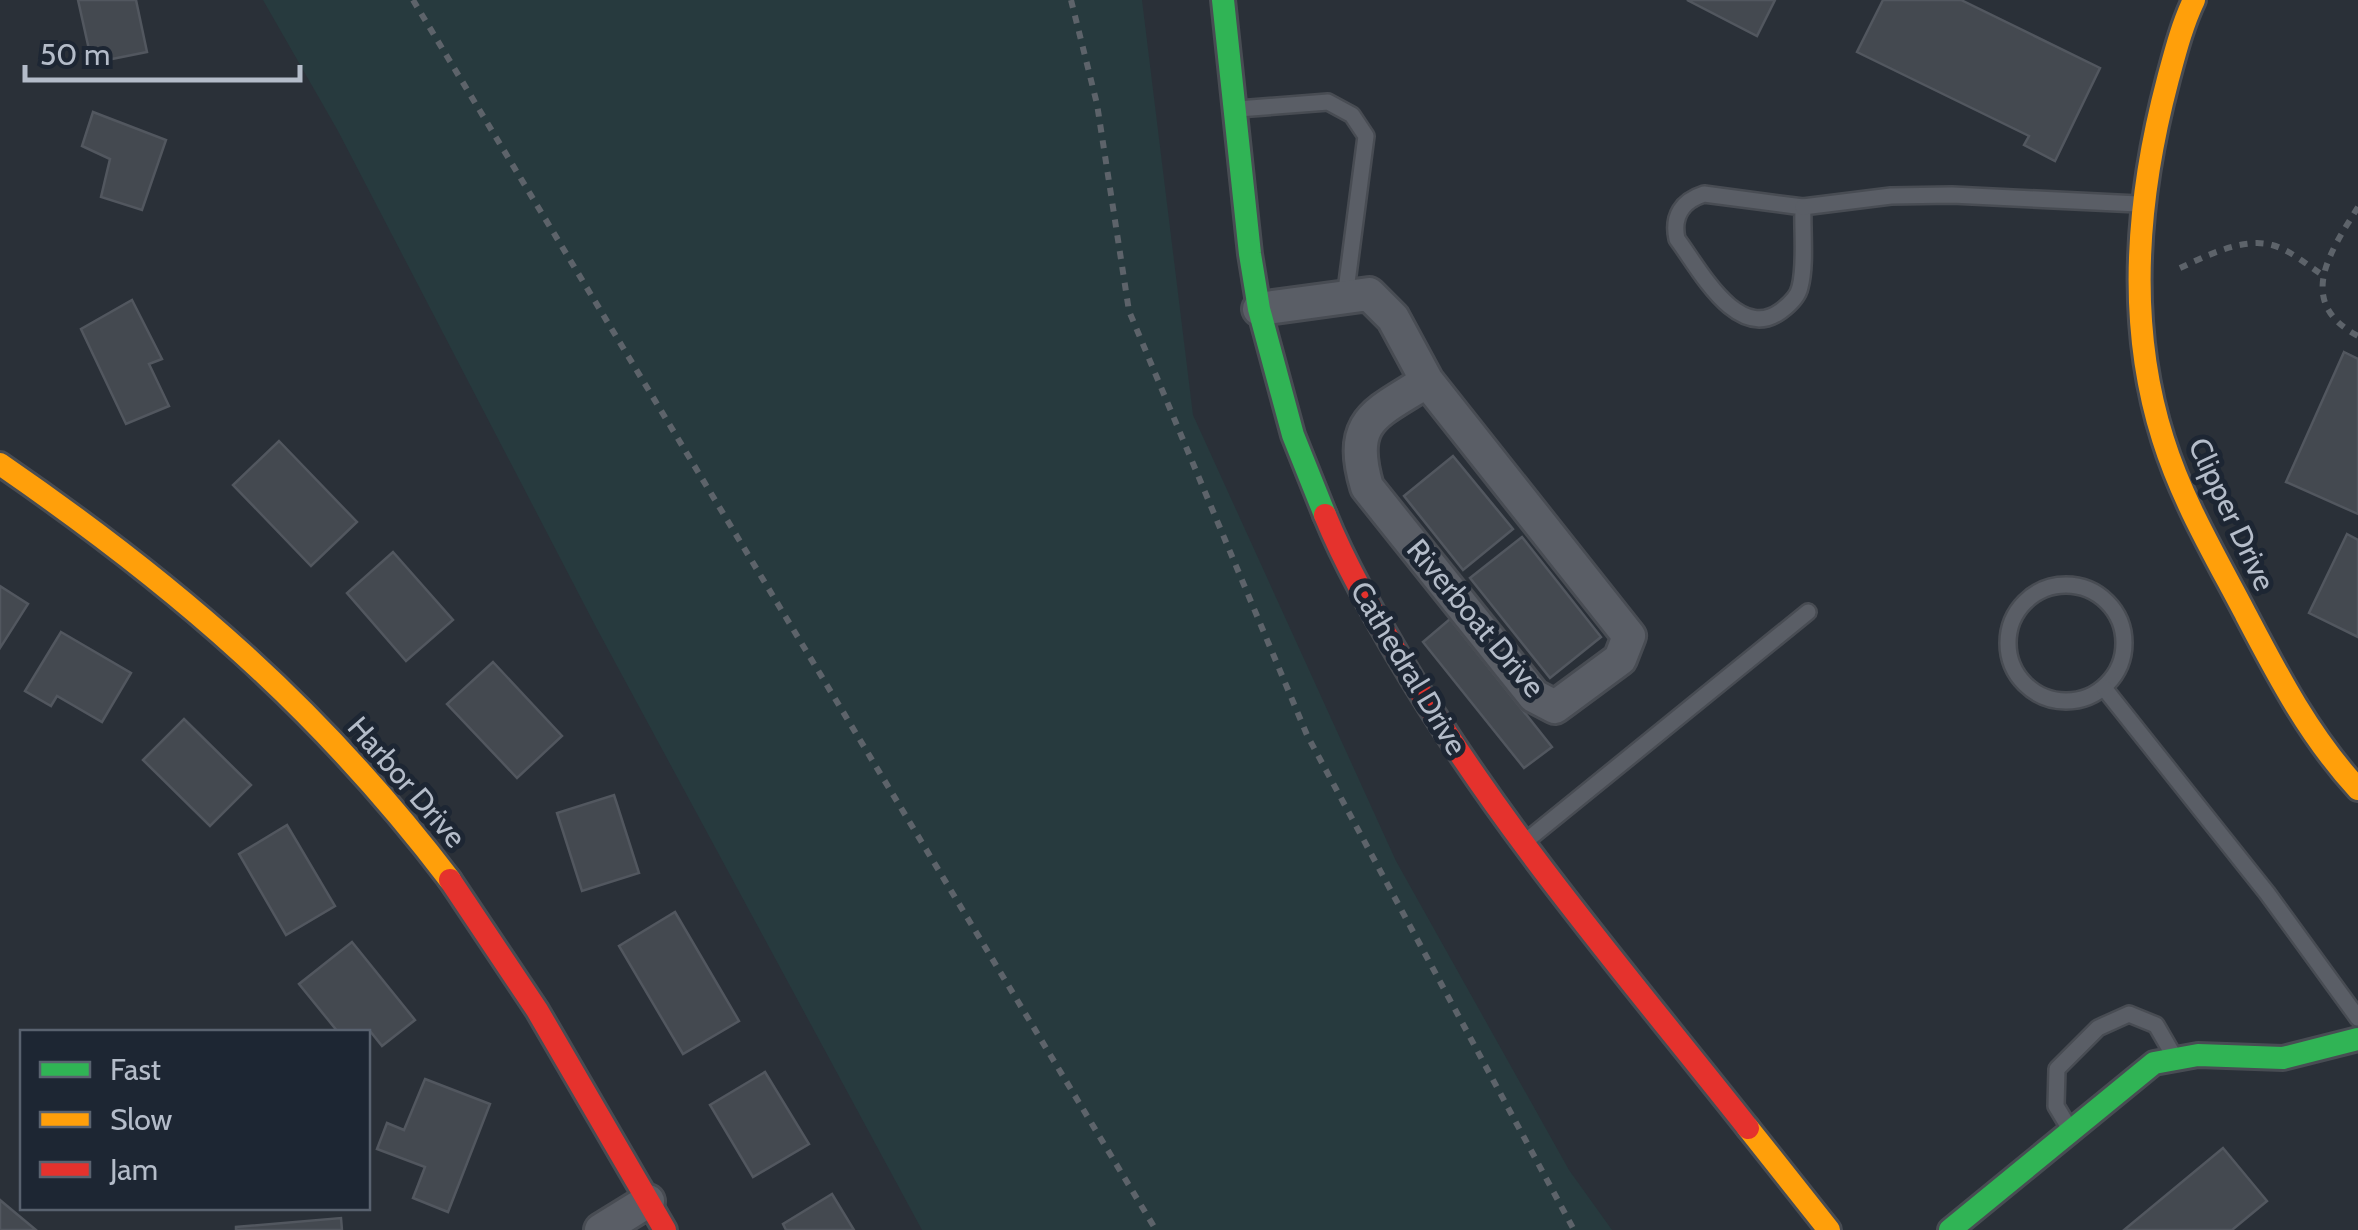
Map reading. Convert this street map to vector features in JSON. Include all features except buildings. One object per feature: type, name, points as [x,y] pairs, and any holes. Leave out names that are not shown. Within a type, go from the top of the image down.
[{"type":"street","name":"Cathedral Drive","points":[[1222,0],[1259,309],[1292,435],[1327,522],[1375,616],[1439,725],[1522,844],[1828,1230]]},
{"type":"street","name":"Clipper Drive","points":[[2183,4],[2142,205],[2139,264],[2146,356],[2162,430],[2181,489],[2296,713],[2358,788]]},
{"type":"street","name":"Riverboat Drive","points":[[1259,309],[1369,294],[1392,318],[1427,380],[1629,636],[1620,659],[1555,707],[1534,696],[1368,487],[1359,458],[1359,441],[1370,418],[1427,380]]},
{"type":"street","name":"Harbor Drive","points":[[0,464],[74,513],[194,608],[300,705],[378,790],[451,880],[516,975],[665,1230]]},
{"type":"street","points":[[1950,1230],[2154,1062],[2174,1054],[2199,1052],[2242,1060],[2279,1058],[2358,1040]]},
{"type":"street","points":[[601,1230],[648,1201]]},
{"type":"lane","points":[[1234,110],[1328,102],[1352,115],[1366,136],[1345,298]]},
{"type":"lane","points":[[1803,207],[1800,287],[1790,304],[1775,316],[1755,319],[1736,314],[1677,239],[1674,226],[1679,210],[1690,198],[1704,194],[1803,207],[1891,196],[1952,195],[2142,205]]},
{"type":"lane","points":[[2055,586],[2092,591],[2119,618],[2124,636],[2123,656],[2104,688],[2068,702],[2049,699],[2018,677],[2010,660],[2008,640],[2012,621],[2037,593],[2055,586]]},
{"type":"lane","points":[[1522,844],[1808,612]]},
{"type":"lane","points":[[2104,688],[2267,893],[2358,1018]]},
{"type":"lane","points":[[2070,1129],[2056,1106],[2056,1069],[2098,1028],[2128,1014],[2156,1025],[2174,1054]]},
{"type":"path","points":[[412,0],[1156,1230]]},
{"type":"path","points":[[1071,0],[1097,104],[1129,311],[1307,735],[1574,1230]]},
{"type":"path","points":[[2358,207],[2320,274],[2325,304],[2358,336]]},
{"type":"path","points":[[2139,264],[2175,271],[2228,248],[2270,244],[2294,254],[2320,274]]},
{"type":"green space","points":[[263,0],[1142,0],[1193,415],[1396,861],[1569,1170],[1612,1230],[922,1230],[596,627],[338,131]]},
{"type":"traffic: fast","points":[[1223,0],[1259,309],[1293,435],[1325,515]]},
{"type":"traffic: fast","points":[[1950,1230],[2154,1063],[2198,1055],[2283,1058],[2358,1039]]},
{"type":"traffic: slow","points":[[2194,0],[2176,49],[2157,123],[2143,213],[2140,305],[2151,395],[2171,462],[2210,548],[2295,704],[2358,789]]},
{"type":"traffic: slow","points":[[0,464],[126,556],[242,653],[350,760],[450,880]]},
{"type":"traffic: slow","points":[[1748,1128],[1829,1230]]},
{"type":"traffic: jam","points":[[1325,515],[1389,640],[1478,780],[1565,898],[1748,1128]]},
{"type":"traffic: jam","points":[[450,880],[537,1010],[665,1230]]}]
